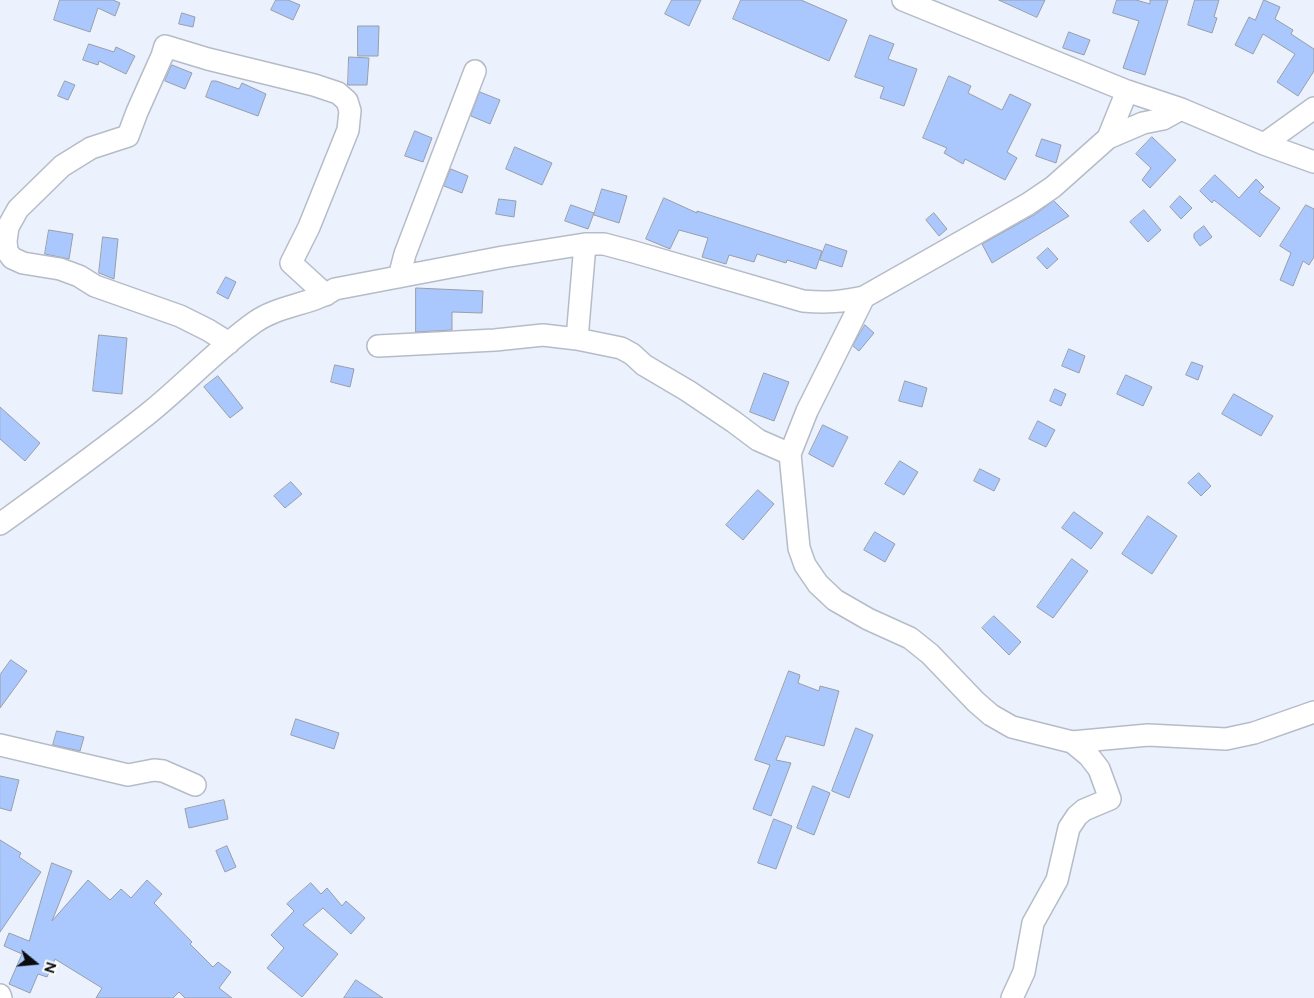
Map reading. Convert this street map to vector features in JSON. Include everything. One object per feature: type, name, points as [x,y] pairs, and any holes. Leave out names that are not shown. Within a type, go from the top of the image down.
[{"type":"street","points":[[903,0],[1127,91],[1181,109],[1264,144],[1314,162]]},
{"type":"street","points":[[230,343],[180,316],[103,288],[60,269],[23,263],[12,258],[7,251],[8,227],[18,209],[62,166],[91,148],[128,136],[165,46],[208,59],[314,85],[338,93],[347,101],[350,111],[348,130],[316,210],[291,263],[326,295]]},
{"type":"street","points":[[399,277],[405,254],[475,70]]},
{"type":"street","points":[[1108,138],[1127,91]]},
{"type":"street","points":[[1264,144],[1314,108]]},
{"type":"street","points":[[0,524],[150,412],[256,321],[291,306],[326,295],[335,289],[585,244],[604,244],[803,301],[840,302],[864,297],[1028,204],[1053,187],[1108,138],[1143,123],[1163,119],[1181,109]]},
{"type":"street","points":[[577,339],[585,244]]},
{"type":"street","points":[[864,297],[807,411],[790,454],[799,548],[806,565],[818,584],[835,600],[868,619],[910,638],[930,654],[990,715],[1012,727],[1072,742],[1148,735],[1226,739],[1254,733],[1314,712]]},
{"type":"street","points":[[378,346],[495,340],[543,335],[577,339],[621,348],[632,354],[644,365],[688,391],[758,440],[790,454]]},
{"type":"street","points":[[1012,998],[1024,972],[1034,923],[1057,880],[1069,828],[1077,816],[1084,810],[1110,799],[1099,769],[1089,756],[1072,742]]},
{"type":"street","points":[[0,745],[128,775],[154,770],[163,771],[196,785]]},
{"type":"building","points":[[60,0],[113,0],[120,3],[115,16],[98,8],[90,32],[54,20]]},
{"type":"building","points":[[276,0],[288,0],[300,5],[293,20],[271,10]]},
{"type":"building","points":[[672,0],[701,0],[689,26],[665,14]]},
{"type":"building","points":[[741,0],[801,0],[847,20],[829,61],[733,19]]},
{"type":"building","points":[[999,0],[1045,0],[1037,17]]},
{"type":"building","points":[[1117,0],[1136,0],[1150,4],[1150,0],[1168,0],[1145,75],[1123,68],[1139,21],[1113,13]]},
{"type":"building","points":[[1195,0],[1219,0],[1214,17],[1217,18],[1212,33],[1188,25]]},
{"type":"building","points":[[1264,0],[1280,7],[1275,19],[1293,30],[1291,34],[1314,49],[1314,71],[1298,96],[1277,82],[1295,54],[1263,34],[1253,54],[1235,45],[1249,17],[1255,20]]},
{"type":"building","points":[[182,13],[195,17],[193,27],[179,24]]},
{"type":"building","points":[[358,26],[379,26],[378,56],[358,56]]},
{"type":"building","points":[[1069,32],[1090,40],[1084,55],[1063,48]]},
{"type":"building","points":[[870,35],[894,44],[888,59],[917,69],[904,106],[880,98],[884,87],[855,77]]},
{"type":"building","points":[[89,44],[114,52],[116,47],[135,56],[126,74],[99,61],[98,65],[83,60]]},
{"type":"building","points":[[349,57],[369,58],[367,85],[348,85]]},
{"type":"building","points":[[172,65],[192,73],[185,89],[165,81]]},
{"type":"building","points":[[949,76],[971,86],[968,93],[1002,110],[1010,94],[1031,104],[1007,152],[1017,158],[1005,180],[965,159],[963,164],[944,153],[947,148],[923,138]]},
{"type":"building","points":[[65,81],[75,85],[68,100],[58,96]]},
{"type":"building","points":[[212,81],[239,89],[242,83],[266,94],[258,116],[206,97]]},
{"type":"building","points":[[480,92],[500,100],[490,124],[471,116]]},
{"type":"building","points":[[415,131],[432,138],[423,162],[405,156]]},
{"type":"building","points":[[1152,137],[1176,160],[1150,188],[1142,180],[1151,168],[1136,154]]},
{"type":"building","points":[[1042,139],[1061,145],[1056,163],[1036,156]]},
{"type":"building","points":[[515,147],[552,163],[542,185],[506,169]]},
{"type":"building","points":[[451,169],[468,176],[462,193],[444,186]]},
{"type":"building","points":[[1215,175],[1239,198],[1256,179],[1264,187],[1259,192],[1280,208],[1260,237],[1214,200],[1212,203],[1200,191]]},
{"type":"building","points":[[602,189],[627,196],[619,223],[594,215]]},
{"type":"building","points":[[1180,196],[1192,208],[1181,219],[1170,207]]},
{"type":"building","points":[[664,198],[697,213],[697,211],[822,251],[816,269],[787,260],[786,263],[757,254],[754,262],[729,255],[726,264],[702,257],[708,238],[679,230],[670,249],[646,239]]},
{"type":"building","points":[[499,199],[516,201],[514,217],[496,214]]},
{"type":"building","points":[[1054,201],[1069,216],[992,263],[982,244],[1034,215]]},
{"type":"building","points":[[571,205],[594,213],[588,229],[565,221]]},
{"type":"building","points":[[1306,205],[1314,209],[1314,257],[1309,265],[1303,261],[1293,286],[1280,280],[1291,253],[1280,246]]},
{"type":"building","points":[[1144,210],[1161,230],[1148,242],[1130,222]]},
{"type":"building","points":[[934,213],[947,229],[939,236],[926,220]]},
{"type":"building","points":[[1204,226],[1212,237],[1200,246],[1194,238],[1194,234]]},
{"type":"building","points":[[49,230],[73,234],[69,259],[45,254]]},
{"type":"building","points":[[103,237],[118,239],[114,279],[99,273]]},
{"type":"building","points":[[826,244],[847,251],[842,267],[820,260]]},
{"type":"building","points":[[1048,248],[1058,259],[1047,269],[1037,258]]},
{"type":"building","points":[[226,277],[236,282],[228,299],[217,293]]},
{"type":"building","points":[[416,288],[483,291],[482,313],[452,312],[452,330],[416,332]]},
{"type":"building","points":[[865,325],[874,333],[859,351],[853,346]]},
{"type":"building","points":[[99,335],[127,338],[122,394],[93,391]]},
{"type":"building","points":[[1069,349],[1085,356],[1079,373],[1062,366]]},
{"type":"building","points":[[1192,362],[1203,366],[1198,380],[1186,375]]},
{"type":"building","points":[[335,365],[354,369],[350,387],[331,382]]},
{"type":"building","points":[[764,373],[789,382],[774,421],[750,412]]},
{"type":"building","points":[[1126,375],[1152,387],[1143,406],[1117,394]]},
{"type":"building","points":[[218,376],[243,408],[230,418],[204,387]]},
{"type":"building","points":[[905,381],[927,388],[922,407],[899,401]]},
{"type":"building","points":[[1055,389],[1066,394],[1061,406],[1050,401]]},
{"type":"building","points":[[1234,394],[1273,416],[1261,436],[1222,414]]},
{"type":"building","points":[[0,407],[40,443],[25,461],[0,439]]},
{"type":"building","points":[[1038,421],[1055,430],[1046,447],[1029,439]]},
{"type":"building","points":[[823,425],[848,437],[833,467],[809,454]]},
{"type":"building","points":[[900,461],[918,472],[904,495],[885,484]]},
{"type":"building","points":[[980,469],[1000,479],[994,491],[974,481]]},
{"type":"building","points":[[1199,473],[1211,486],[1201,496],[1188,483]]},
{"type":"building","points":[[291,482],[302,494],[285,508],[274,496]]},
{"type":"building","points":[[758,490],[774,504],[743,540],[726,525]]},
{"type":"building","points":[[1074,512],[1103,533],[1091,549],[1062,528]]},
{"type":"building","points":[[1148,516],[1177,536],[1152,574],[1122,554]]},
{"type":"building","points":[[875,532],[895,544],[885,562],[864,550]]},
{"type":"building","points":[[1072,559],[1088,571],[1053,618],[1037,607]]},
{"type":"building","points":[[994,616],[1021,642],[1009,655],[982,628]]},
{"type":"building","points":[[11,660],[27,671],[0,708],[0,675]]},
{"type":"building","points":[[789,671],[800,675],[798,683],[819,691],[820,686],[839,691],[824,746],[786,736],[776,760],[791,763],[771,816],[753,809],[770,765],[755,760]]},
{"type":"building","points":[[296,719],[339,733],[334,749],[291,735]]},
{"type":"building","points":[[856,728],[873,735],[849,798],[832,791]]},
{"type":"building","points":[[57,731],[84,737],[80,751],[53,745]]},
{"type":"building","points":[[0,776],[19,780],[11,811],[0,808]]},
{"type":"building","points":[[813,786],[830,793],[814,835],[797,828]]},
{"type":"building","points":[[224,800],[228,819],[189,828],[185,809]]},
{"type":"building","points":[[774,819],[792,826],[776,869],[758,863]]},
{"type":"building","points":[[0,840],[21,853],[19,857],[41,872],[0,932]]},
{"type":"building","points":[[227,846],[236,867],[225,872],[216,851]]},
{"type":"building","points":[[52,863],[72,871],[52,921],[88,880],[110,900],[121,889],[131,898],[147,880],[162,894],[154,903],[192,942],[190,944],[213,967],[218,962],[231,972],[219,988],[232,998],[185,998],[179,992],[173,998],[96,998],[102,988],[55,959],[47,977],[38,974],[30,993],[9,984],[22,954],[4,946],[9,933],[29,941]]},
{"type":"building","points":[[311,883],[321,894],[327,888],[342,906],[346,901],[365,918],[351,934],[323,908],[303,925],[338,954],[302,997],[267,968],[284,948],[271,935],[294,911],[287,904]]},
{"type":"building","points":[[356,980],[383,998],[344,998]]}]
